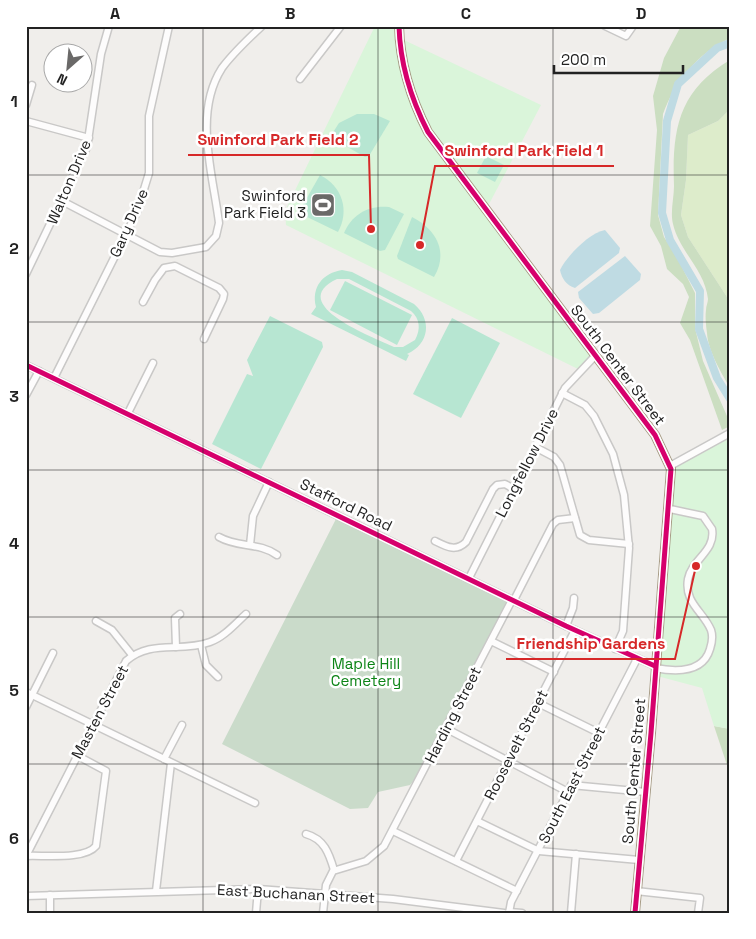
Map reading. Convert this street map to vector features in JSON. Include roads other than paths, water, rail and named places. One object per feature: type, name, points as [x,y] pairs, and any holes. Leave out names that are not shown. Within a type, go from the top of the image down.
[{"type":"main road","name":"South Center Street","points":[[399,26],[406,78],[418,112],[428,132],[655,436],[670,466],[670,509],[634,913]]},
{"type":"street","name":"Walton Drive","points":[[26,274],[83,157],[89,138],[101,54],[109,26]]},
{"type":"street","name":"Gary Drive","points":[[54,378],[126,234],[148,178],[150,116],[169,26]]},
{"type":"street","points":[[300,79],[341,26]]},
{"type":"street","points":[[605,26],[626,36],[633,26]]},
{"type":"street","points":[[62,201],[160,252],[175,252],[206,247],[214,240],[218,230],[208,143],[208,107],[221,70],[260,27]]},
{"type":"street","points":[[26,105],[32,85]]},
{"type":"street","points":[[26,122],[89,138]]},
{"type":"street","points":[[175,252],[175,266]]},
{"type":"street","points":[[143,302],[164,268],[175,266],[219,288],[224,294],[204,339]]},
{"type":"street","name":"Longfellow Drive","points":[[468,578],[562,393],[573,377],[595,356]]},
{"type":"street","points":[[128,413],[153,363]]},
{"type":"street","name":"Stafford Road","points":[[26,364],[566,626],[655,667],[677,671],[697,666],[707,657],[712,641],[710,630],[690,599],[688,584],[694,565],[710,547],[712,529],[703,516],[670,509]]},
{"type":"street","points":[[26,395],[39,371]]},
{"type":"street","points":[[562,393],[588,408],[607,441],[624,495],[629,544],[623,631],[615,649]]},
{"type":"street","points":[[670,466],[730,433]]},
{"type":"street","points":[[535,446],[554,457],[560,465],[578,531],[586,539],[629,544]]},
{"type":"street","points":[[250,545],[253,516],[269,482]]},
{"type":"street","points":[[435,541],[454,549],[462,547],[493,489],[497,485],[505,484],[514,489]]},
{"type":"street","name":"Harding Street","points":[[334,870],[360,864],[372,858],[384,846],[554,524],[558,520],[575,518]]},
{"type":"street","points":[[219,538],[230,544],[266,547],[277,555]]},
{"type":"street","points":[[566,626],[573,608],[574,598]]},
{"type":"street","points":[[176,647],[175,618],[180,614]]},
{"type":"street","name":"Masten Street","points":[[26,856],[120,669],[132,655],[144,649],[201,645],[220,637],[246,614]]},
{"type":"street","points":[[96,621],[117,634],[132,655]]},
{"type":"street","name":"Roosevelt Street","points":[[456,861],[575,630]]},
{"type":"street","points":[[491,641],[554,672]]},
{"type":"street","points":[[201,645],[206,665],[218,677]]},
{"type":"street","points":[[26,707],[29,694],[53,653]]},
{"type":"street","name":"South East Street","points":[[507,912],[637,659]]},
{"type":"street","points":[[29,694],[255,803]]},
{"type":"street","points":[[538,703],[599,733]]},
{"type":"street","points":[[164,759],[182,725]]},
{"type":"street","points":[[445,728],[508,760],[570,788],[646,792]]},
{"type":"street","points":[[26,856],[81,855],[90,852],[96,846],[106,771],[76,755]]},
{"type":"street","points":[[156,891],[171,762]]},
{"type":"street","points":[[477,821],[538,850],[639,860]]},
{"type":"street","points":[[393,830],[517,891]]},
{"type":"street","points":[[306,834],[324,845],[334,870],[327,880],[323,913]]},
{"type":"street","points":[[571,913],[576,854]]},
{"type":"street","points":[[256,913],[258,889]]},
{"type":"street","name":"East Buchanan Street","points":[[26,896],[258,889],[325,893],[522,913]]},
{"type":"street","points":[[636,891],[700,898],[698,913]]},
{"type":"street","points":[[50,895],[50,913]]},
{"type":"water","points":[[605,230],[620,248],[619,253],[575,288],[569,285],[563,279],[560,270],[563,264],[586,240]]},
{"type":"water","points":[[625,256],[641,274],[640,280],[599,313],[593,314],[579,298],[578,292]]},
{"type":"waterway","points":[[730,43],[717,48],[678,84],[667,121],[662,213],[670,240],[700,291],[699,329],[717,378],[730,399]]},
{"type":"place","name":"Swinford Park Field 3","points":[[323,205]]},
{"type":"place","name":"Swinford Park Field 2","points":[[371,229]]},
{"type":"place","name":"Swinford Park Field 1","points":[[420,245]]},
{"type":"place","name":"Friendship Gardens","points":[[696,566]]},
{"type":"park label","name":"Maple Hill Cemetery","points":[[366,672]]}]
